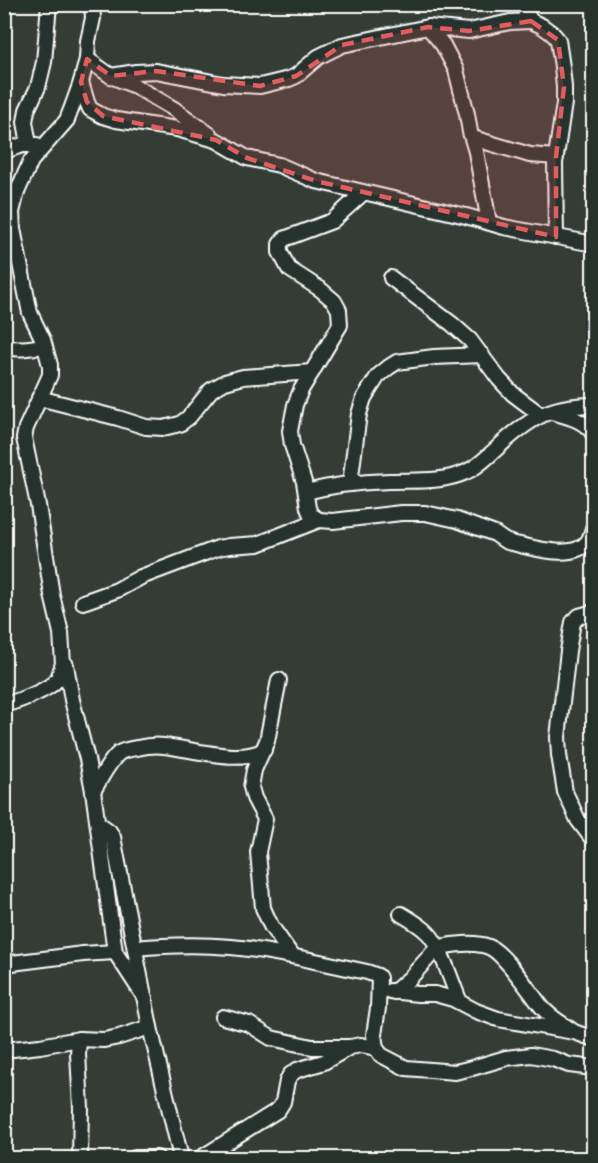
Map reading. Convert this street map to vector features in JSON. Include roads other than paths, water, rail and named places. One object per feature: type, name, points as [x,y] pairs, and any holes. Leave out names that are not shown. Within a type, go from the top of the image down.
[{"type":"street","points":[[30,144],[26,122],[27,110],[38,87],[44,62],[49,4]]},
{"type":"street","points":[[67,120],[87,59],[93,18],[92,4]]},
{"type":"street","points":[[524,4],[531,21]]},
{"type":"street","points":[[111,76],[156,70],[223,84],[260,86],[296,76],[318,57],[342,45],[428,27],[469,31],[510,22],[531,21],[553,34],[558,40],[560,49],[564,103],[556,156],[556,237]]},
{"type":"street","points":[[428,27],[443,45],[456,70],[476,152],[489,222]]},
{"type":"street","points":[[87,59],[111,76],[135,86],[174,109],[216,140],[247,158],[279,165],[316,181],[363,193],[504,227],[594,244]]},
{"type":"street","points":[[81,82],[90,110]]},
{"type":"street","points":[[4,244],[16,192],[30,161],[77,112],[90,110],[116,120],[177,129],[216,140]]},
{"type":"street","points":[[476,139],[530,155],[556,156]]},
{"type":"street","points":[[4,151],[30,144],[45,146]]},
{"type":"street","points":[[319,520],[309,512],[290,431],[295,405],[301,390],[340,325],[339,310],[320,289],[289,270],[280,252],[280,244],[284,239],[332,221],[363,193]]},
{"type":"street","points":[[4,705],[50,685],[57,679],[63,664],[61,633],[24,438],[26,428],[50,375],[50,365],[43,340],[30,314],[13,229],[12,212]]},
{"type":"street","points":[[391,278],[470,340],[513,394],[546,413],[574,418],[590,429],[594,435]]},
{"type":"street","points":[[4,347],[22,349],[44,346]]},
{"type":"street","points":[[350,484],[359,414],[364,398],[378,376],[397,362],[434,357],[482,356]]},
{"type":"street","points":[[39,398],[146,427],[163,428],[180,424],[189,417],[211,390],[225,382],[243,377],[312,372]]},
{"type":"street","points":[[306,492],[337,485],[442,479],[456,476],[481,463],[518,431],[546,413],[583,405],[594,405]]},
{"type":"street","points":[[82,602],[218,548],[258,544],[319,520],[345,521],[368,516],[425,513],[457,520],[495,534],[510,543],[552,551],[579,549],[589,539],[594,526]]},
{"type":"street","points":[[594,612],[579,616],[573,622],[567,651],[558,737],[565,792],[578,820],[594,841]]},
{"type":"street","points":[[63,664],[66,664],[93,791],[115,951],[145,998]]},
{"type":"street","points":[[279,680],[269,731],[264,750],[254,770],[251,787],[265,819],[258,852],[263,908],[271,926],[292,956]]},
{"type":"street","points":[[93,791],[110,764],[118,754],[125,750],[155,746],[210,754],[244,756],[264,750]]},
{"type":"street","points":[[98,823],[113,837],[150,1027],[181,1158]]},
{"type":"street","points":[[401,914],[430,935],[438,947],[460,1002]]},
{"type":"street","points":[[394,992],[438,947],[474,944],[488,946],[496,951],[547,1013],[574,1032]]},
{"type":"street","points":[[135,948],[231,947],[292,956],[374,974],[379,978],[374,1035],[376,1048],[381,1055],[406,1068],[455,1072],[506,1059],[531,1056],[594,1068]]},
{"type":"street","points":[[4,964],[115,951]]},
{"type":"street","points":[[379,989],[435,994],[498,1019],[574,1032],[594,1039]]},
{"type":"street","points":[[223,1017],[249,1024],[271,1038],[312,1047],[376,1048]]},
{"type":"street","points":[[4,1050],[79,1039],[104,1040],[150,1027]]},
{"type":"street","points":[[79,1039],[80,1158]]},
{"type":"street","points":[[201,1158],[278,1110],[283,1102],[290,1075],[297,1070],[324,1062],[350,1047]]},
{"type":"street","points":[[135,1158],[157,1158]]}]
